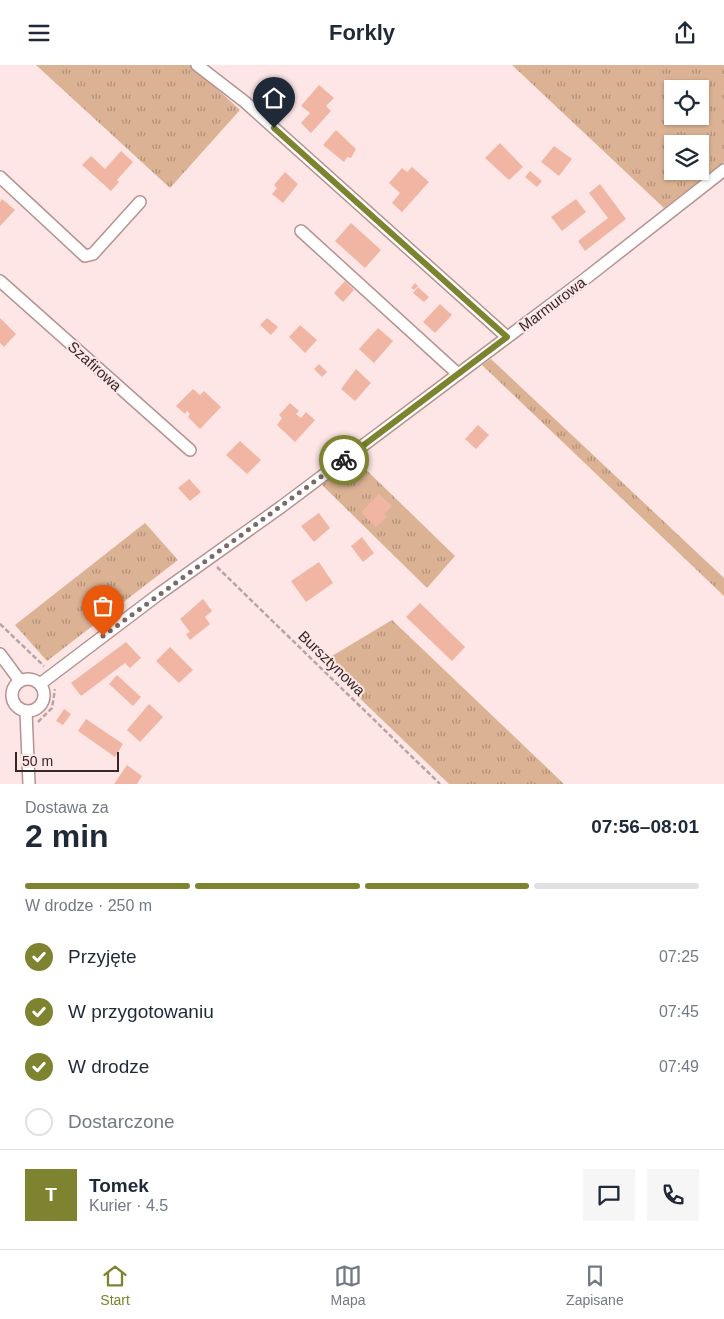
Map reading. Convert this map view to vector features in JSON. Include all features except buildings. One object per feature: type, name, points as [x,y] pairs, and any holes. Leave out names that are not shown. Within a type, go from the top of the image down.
[{"type":"street","points":[[197,65],[245,102],[507,337]]},
{"type":"street","name":"Marmurowa","points":[[40,684],[458,374],[724,170]]},
{"type":"street","points":[[0,177],[85,256],[93,254],[140,202]]},
{"type":"street","points":[[301,231],[458,374]]},
{"type":"street","name":"Szafirowa","points":[[0,281],[190,450]]},
{"type":"street","points":[[0,654],[20,681]]},
{"type":"street","points":[[31,679],[40,684],[44,694],[42,705],[26,711],[19,708],[13,700],[13,690],[20,681],[31,679]]},
{"type":"street","points":[[26,711],[29,784]]},
{"type":"path","name":"Bursztynowa","points":[[208,559],[440,784]]},
{"type":"green space","points":[[36,65],[191,65],[240,110],[170,188]]},
{"type":"green space","points":[[512,65],[724,65],[724,162],[709,174],[709,135],[664,135],[664,180],[701,180],[664,208]]},
{"type":"green space","points":[[491,359],[724,578],[724,596],[482,365]]},
{"type":"green space","points":[[355,459],[455,556],[427,588],[320,483]]},
{"type":"green space","points":[[145,523],[178,560],[47,661],[15,625]]},
{"type":"green space","points":[[392,620],[564,784],[449,784],[322,662]]},
{"type":"way so far","points":[[103,636],[344,460]]},
{"type":"route","points":[[274,128],[507,337],[344,460]]}]
